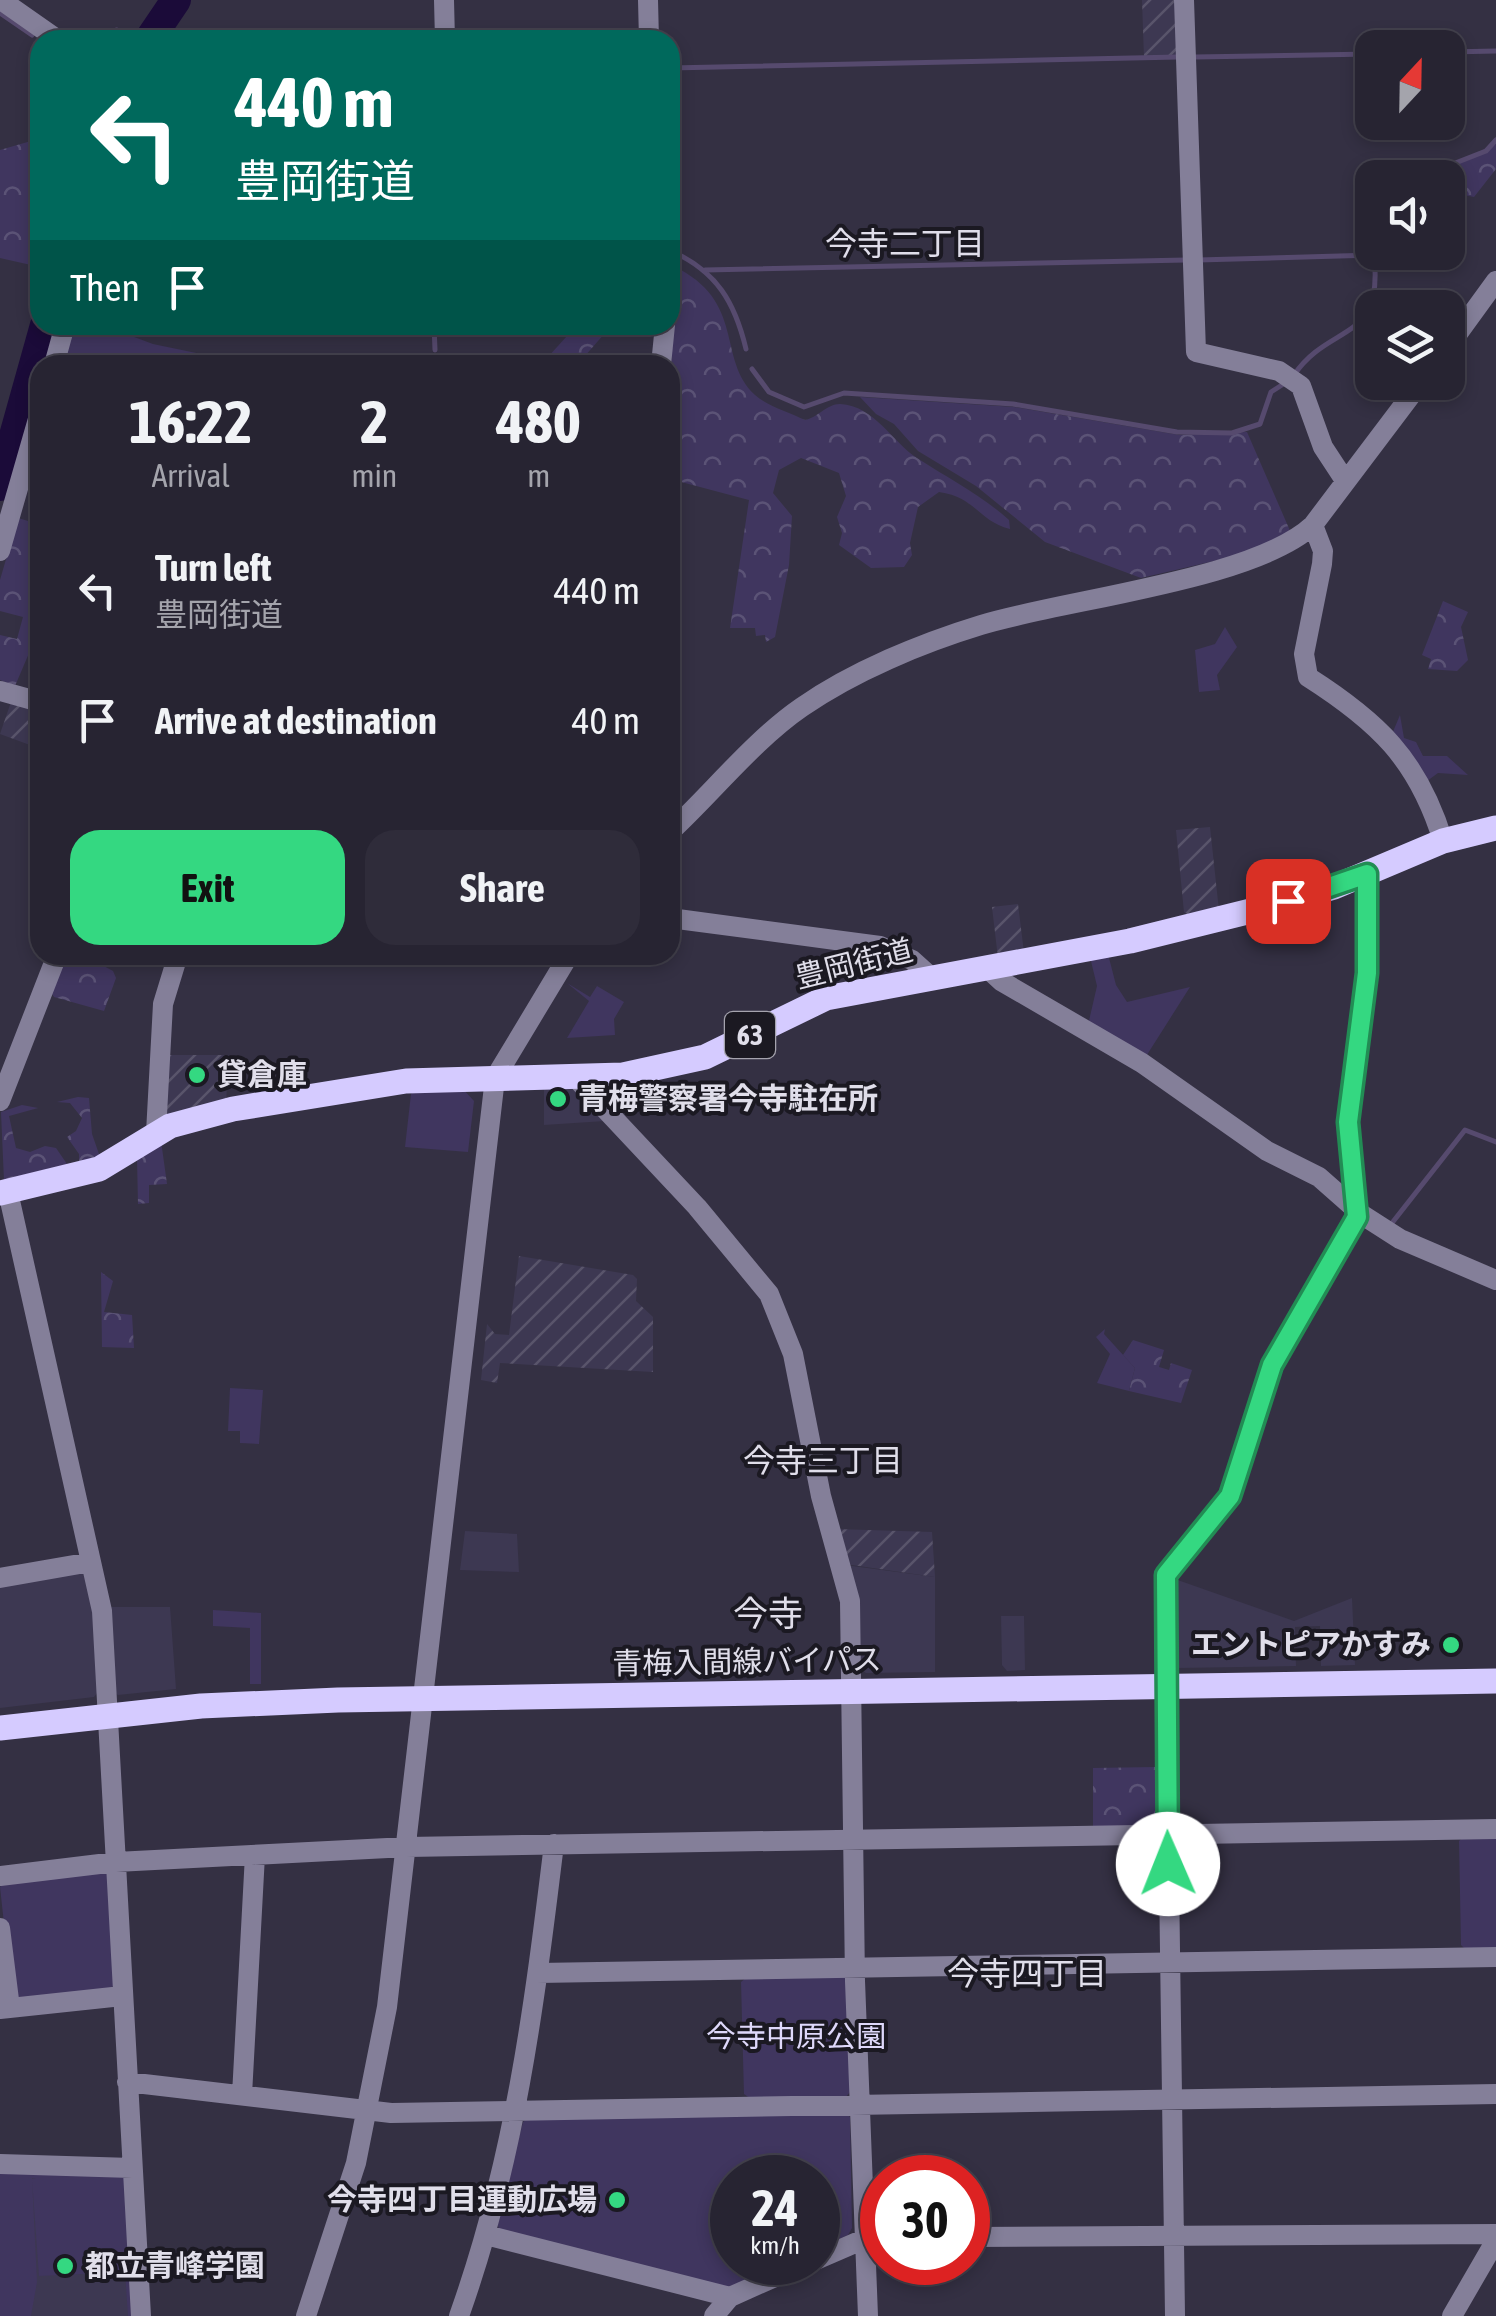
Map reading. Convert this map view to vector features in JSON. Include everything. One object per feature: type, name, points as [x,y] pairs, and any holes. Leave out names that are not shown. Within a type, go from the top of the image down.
[{"type":"main road","name":"豊岡街道","points":[[4,1192],[107,1166],[156,1133],[200,1115],[406,1081],[623,1075],[690,1061],[734,1045],[826,998],[988,969],[1264,908],[1367,874],[1444,841],[1496,828]]},
{"type":"main road","name":"青梅入間線バイパス","points":[[0,1728],[201,1706],[1496,1681]]},
{"type":"street","points":[[0,0],[44,30]]},
{"type":"street","points":[[444,0],[444,30]]},
{"type":"street","points":[[648,0],[649,30]]},
{"type":"street","points":[[1184,0],[1196,352],[1279,371],[1301,386],[1323,447],[1344,479]]},
{"type":"street","points":[[1465,323],[1496,280]]},
{"type":"street","points":[[680,822],[788,719],[848,681],[985,624],[1264,555],[1292,542],[1313,525],[1344,479],[1408,400]]},
{"type":"street","points":[[0,551],[10,482],[30,435]]},
{"type":"street","points":[[1313,525],[1322,564],[1304,654],[1308,677],[1385,732],[1410,770],[1444,841]]},
{"type":"street","points":[[0,691],[30,699]]},
{"type":"street","points":[[1176,2316],[1166,1575],[1230,1496],[1272,1365],[1354,1223],[1348,1122],[1367,973],[1367,874]]},
{"type":"street","points":[[680,919],[880,946],[912,960],[932,978]]},
{"type":"street","points":[[0,1101],[53,965]]},
{"type":"street","points":[[156,1133],[163,1004],[175,965]]},
{"type":"street","points":[[306,2316],[368,2112],[426,1699],[495,1078],[564,965]]},
{"type":"street","points":[[988,969],[1001,981],[1142,1063],[1267,1151],[1319,1177],[1354,1207],[1414,1246],[1496,1280]]},
{"type":"street","points":[[574,1076],[710,1222],[769,1294],[793,1354],[821,1496],[850,1601],[858,2104],[863,2155]]},
{"type":"street","points":[[4,1192],[102,1611],[141,2316]]},
{"type":"street","points":[[0,1578],[91,1562]]},
{"type":"street","points":[[0,1876],[116,1862],[407,1847],[1496,1829]]},
{"type":"street","points":[[460,2316],[518,2110],[554,1844]]},
{"type":"street","points":[[242,2095],[256,1855]]},
{"type":"street","points":[[0,1928],[5,2009],[122,1996]]},
{"type":"street","points":[[538,1973],[1496,1957]]},
{"type":"street","points":[[127,2082],[368,2112],[1496,2094]]},
{"type":"street","points":[[0,2164],[132,2168]]},
{"type":"street","points":[[486,2234],[730,2297]]},
{"type":"street","points":[[990,2237],[1496,2237],[1452,2316]]},
{"type":"street","points":[[714,2316],[730,2297],[757,2285]]},
{"type":"street","points":[[868,2316],[870,2285]]},
{"type":"shaded area","points":[[1142,0],[1178,0],[1179,56],[1144,57]]},
{"type":"shaded area","points":[[11,702],[30,707],[30,745],[0,734]]},
{"type":"shaded area","points":[[1210,827],[1219,911],[1192,917],[1184,912],[1176,830]]},
{"type":"shaded area","points":[[1018,904],[1024,953],[998,958],[992,907]]},
{"type":"shaded area","points":[[169,1055],[229,1055],[226,1102],[167,1117],[162,1111]]},
{"type":"shaded area","points":[[544,1086],[575,1086],[605,1121],[544,1125]]},
{"type":"shaded area","points":[[519,1256],[633,1275],[637,1279],[636,1301],[653,1317],[653,1372],[500,1363],[497,1383],[481,1380],[487,1324],[495,1334],[509,1335]]},
{"type":"shaded area","points":[[835,1529],[932,1532],[935,1577],[845,1564]]},
{"type":"shaded area","points":[[465,1531],[517,1534],[519,1572],[460,1570]]},
{"type":"shaded area","points":[[845,1565],[935,1577],[935,1672],[866,1673],[858,1667]]},
{"type":"shaded area","points":[[85,1573],[94,1609],[98,1692],[94,1697],[0,1708],[0,1582]]},
{"type":"shaded area","points":[[1172,1578],[1294,1621],[1352,1598],[1355,1665],[1321,1666],[1320,1626],[1295,1627],[1296,1666],[1178,1668],[1173,1663]]},
{"type":"shaded area","points":[[108,1607],[170,1607],[176,1689],[118,1695],[112,1691]]},
{"type":"shaded area","points":[[1001,1616],[1024,1616],[1025,1670],[1007,1671],[1002,1665]]},
{"type":"shaded area","name":"都立青峰学園","points":[[0,2172],[120,2175],[133,2316],[0,2316]]},
{"type":"green space","points":[[30,141],[30,265],[0,258],[0,150]]},
{"type":"green space","points":[[1496,144],[1496,169],[1474,197],[1465,195],[1465,160],[1461,160]]},
{"type":"green space","points":[[680,270],[712,296],[736,365],[755,395],[805,420],[840,404],[863,411],[917,458],[998,511],[1009,520],[1010,529],[991,521],[961,499],[939,492],[918,507],[910,543],[912,555],[904,567],[871,568],[839,545],[842,533],[837,517],[846,496],[839,473],[801,458],[779,470],[773,493],[792,516],[789,565],[775,637],[766,642],[765,635],[756,636],[755,628],[730,628],[749,500],[680,482],[680,355],[672,355],[672,335],[680,335]]},
{"type":"green space","points":[[70,335],[129,335],[206,355],[65,355]]},
{"type":"green space","points":[[568,335],[603,335],[586,355],[550,355]]},
{"type":"green space","points":[[860,397],[1014,407],[1179,435],[1247,432],[1291,533],[1244,554],[1141,578],[1045,542],[976,486],[918,451],[894,424],[876,414]]},
{"type":"green space","points":[[30,514],[30,651],[15,686],[0,680],[0,635],[17,639],[23,617],[0,611],[0,580],[18,518],[28,521]]},
{"type":"green space","points":[[1443,601],[1468,612],[1461,627],[1468,660],[1457,671],[1428,669],[1431,659],[1422,655]]},
{"type":"green space","points":[[1225,627],[1237,647],[1217,675],[1220,690],[1199,692],[1195,650],[1215,644]]},
{"type":"green space","points":[[1400,715],[1404,738],[1416,742],[1423,756],[1447,756],[1468,775],[1438,773],[1423,784],[1392,734]]},
{"type":"green space","points":[[1108,954],[1116,985],[1127,1002],[1190,987],[1145,1058],[1088,1025],[1097,986],[1090,957]]},
{"type":"green space","points":[[59,965],[102,965],[113,971],[116,978],[104,1011],[54,997],[50,991]]},
{"type":"green space","points":[[567,983],[590,997],[597,986],[624,1002],[614,1019],[615,1035],[567,1038],[589,1001]]},
{"type":"green space","points":[[461,1087],[474,1101],[468,1152],[405,1147],[411,1094],[416,1088]]},
{"type":"green space","points":[[89,1098],[92,1134],[100,1157],[79,1162],[79,1154],[67,1137],[76,1131],[82,1118],[70,1103],[57,1102]]},
{"type":"green space","points":[[22,1105],[38,1108],[9,1116],[16,1148],[30,1152],[45,1146],[56,1148],[67,1164],[4,1180],[1,1112]]},
{"type":"green space","points":[[161,1141],[167,1184],[149,1185],[149,1203],[138,1204],[137,1157]]},
{"type":"green space","points":[[101,1272],[113,1281],[104,1312],[132,1315],[134,1348],[102,1347]]},
{"type":"green space","points":[[1105,1329],[1104,1334],[1135,1368],[1129,1391],[1097,1383],[1110,1354],[1096,1337]]},
{"type":"green space","points":[[1133,1340],[1164,1350],[1159,1367],[1169,1370],[1171,1363],[1192,1370],[1181,1403],[1129,1391],[1135,1368],[1123,1355]]},
{"type":"green space","points":[[230,1388],[263,1390],[259,1444],[240,1443],[240,1431],[228,1431]]},
{"type":"green space","points":[[213,1610],[261,1613],[261,1684],[250,1684],[250,1628],[213,1626]]},
{"type":"green space","points":[[1157,1767],[1157,1819],[1152,1827],[1093,1828],[1093,1768]]},
{"type":"green space","points":[[1496,1835],[1496,1950],[1467,1951],[1461,1945],[1459,1841],[1464,1836]]},
{"type":"green space","points":[[103,1870],[108,1875],[115,1984],[109,1990],[18,2001],[12,1997],[0,1887],[4,1882]]},
{"type":"green space","name":"今寺中原公園","points":[[843,1975],[847,1980],[850,2092],[845,2098],[751,2099],[744,2094],[741,1982],[747,1977]]},
{"type":"green space","name":"今寺四丁目運動広場","points":[[845,2112],[850,2117],[852,2228],[840,2239],[840,2155],[710,2155],[710,2283],[499,2229],[497,2223],[523,2122],[529,2117]]},
{"type":"green space","name":"都立青峰学園","points":[[0,2172],[120,2175],[125,2179],[133,2316],[128,2316],[125,2272],[39,2276],[32,2181],[37,2282],[31,2316],[0,2316]]},
{"type":"waterway","points":[[156,30],[176,0]]},
{"type":"waterway","points":[[0,13],[30,34]]},
{"type":"waterway","points":[[1465,52],[1496,51]]},
{"type":"waterway","points":[[1195,57],[1355,54]]},
{"type":"waterway","points":[[680,68],[1178,57]]},
{"type":"waterway","points":[[1463,160],[1486,151],[1496,140]]},
{"type":"waterway","points":[[680,256],[701,268],[722,290],[746,349]]},
{"type":"waterway","points":[[1198,260],[1355,256]]},
{"type":"waterway","points":[[705,270],[1186,260]]},
{"type":"waterway","points":[[1294,375],[1308,358],[1363,318],[1371,304],[1374,270]]},
{"type":"waterway","points":[[37,355],[42,335]]},
{"type":"waterway","points":[[434,335],[435,350]]},
{"type":"waterway","points":[[752,369],[769,392],[804,407],[844,393],[1013,404],[1177,432],[1232,433],[1260,424],[1271,392],[1285,383]]},
{"type":"waterway","points":[[0,486],[30,379]]},
{"type":"waterway","points":[[1392,1223],[1465,1130],[1496,1142]]},
{"type":"place","name":"貸倉庫","points":[[197,1075]]},
{"type":"place","name":"青梅警察署今寺駐在所","points":[[558,1099]]},
{"type":"place","name":"エントピアかすみ","points":[[1451,1645]]},
{"type":"place","name":"今寺四丁目運動広場","points":[[617,2200]]},
{"type":"place","name":"都立青峰学園","points":[[65,2266]]},
{"type":"district","name":"今寺二丁目","points":[[905,244]]},
{"type":"district","name":"今寺三丁目","points":[[823,1461]]},
{"type":"district","name":"今寺","points":[[768,1614]]},
{"type":"district","name":"今寺四丁目","points":[[1027,1974]]},
{"type":"route","points":[[1168,1864],[1166,1575],[1230,1496],[1272,1365],[1357,1217],[1352,1197],[1348,1122],[1367,973],[1367,874],[1288,901]]}]
